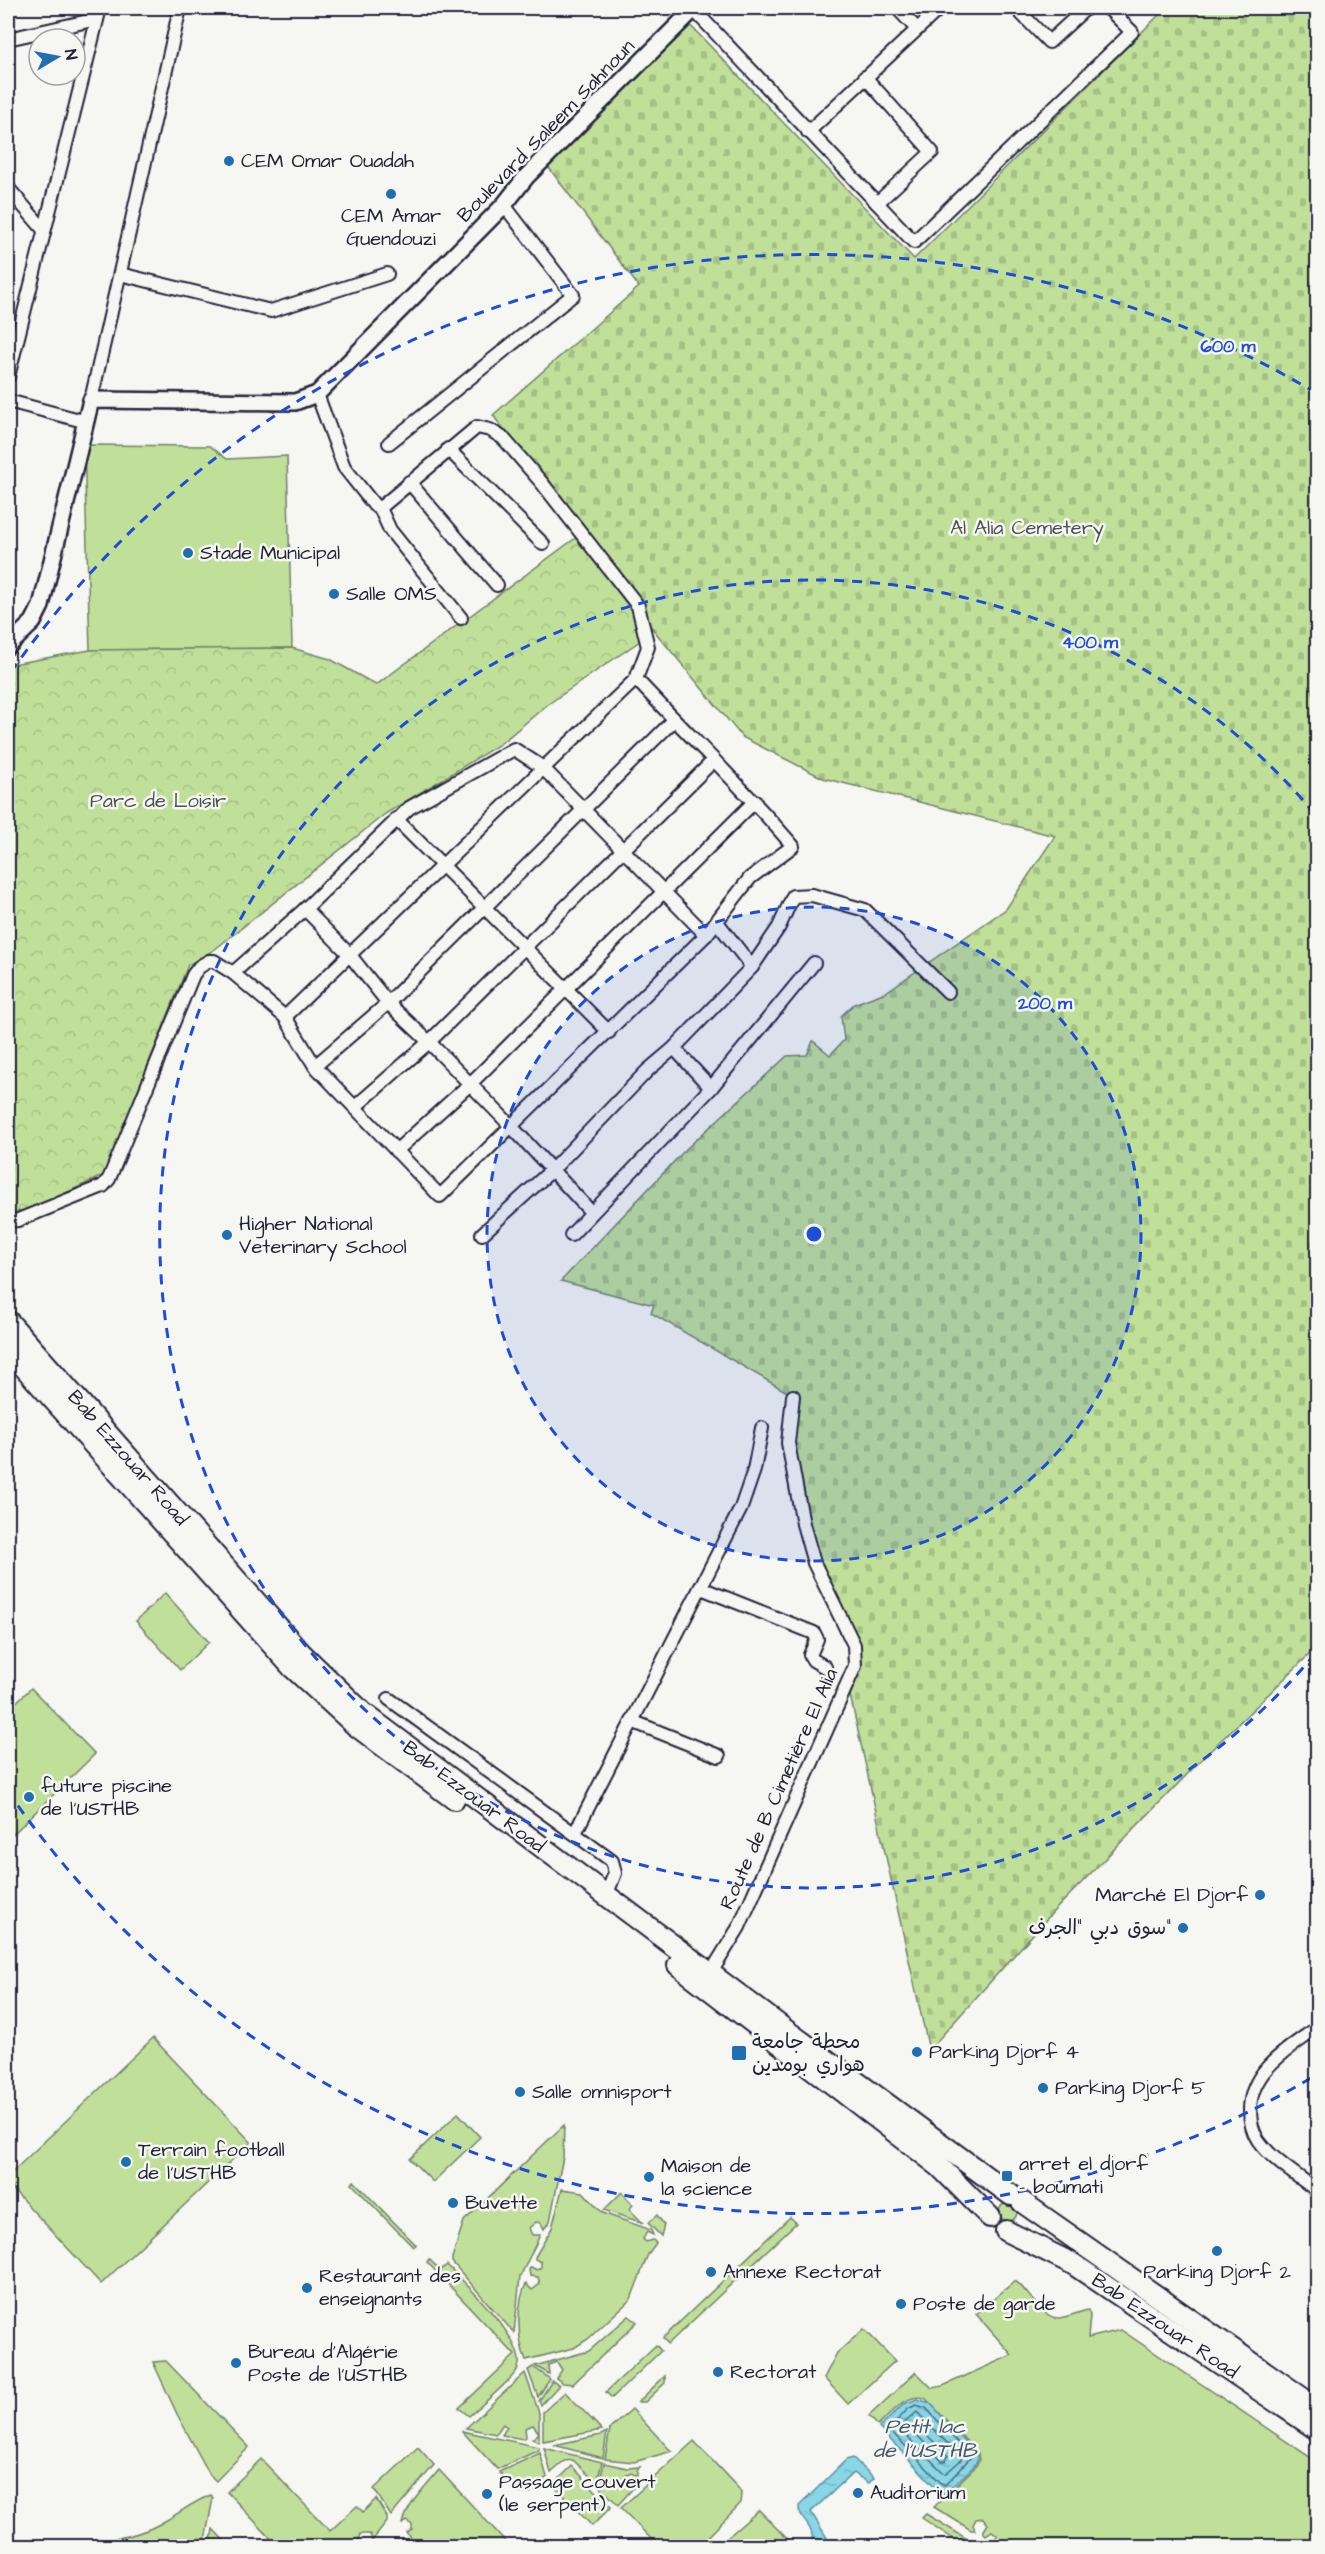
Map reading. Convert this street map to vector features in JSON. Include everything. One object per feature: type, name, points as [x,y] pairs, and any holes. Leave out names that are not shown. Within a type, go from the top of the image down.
[{"type":"main road","name":"Bab Ezzouar Road","points":[[8,1321],[321,1674],[384,1730],[606,1896],[707,1980]]},
{"type":"main road","name":"Bab Ezzouar Road","points":[[8,1349],[274,1647],[313,1688],[378,1742],[783,2037],[1317,2409]]},
{"type":"main road","name":"Bab Ezzouar Road","points":[[783,2037],[939,2166],[990,2217]]},
{"type":"main road","points":[[1000,2196],[1016,2198],[1025,2211],[1023,2221],[1016,2229],[1006,2231],[996,2227],[990,2217],[992,2202],[1000,2196]]},
{"type":"main road","name":"Bab Ezzouar Road","points":[[1006,2231],[1073,2264],[1317,2430]]},
{"type":"street","points":[[8,646],[33,622],[41,606],[87,422],[180,8]]},
{"type":"street","points":[[694,8],[808,132],[914,242],[1132,32],[1108,8]]},
{"type":"street","name":"Boulevard Saleem Sahnoun","points":[[91,400],[296,402],[316,394],[504,205],[526,177],[694,8]]},
{"type":"street","points":[[897,8],[917,29]]},
{"type":"street","points":[[808,132],[940,8]]},
{"type":"street","points":[[1016,8],[1049,42],[1086,8]]},
{"type":"street","points":[[8,39],[98,13]]},
{"type":"street","points":[[8,377],[98,13]]},
{"type":"street","points":[[866,77],[932,152],[877,203]]},
{"type":"street","points":[[8,188],[44,230]]},
{"type":"street","points":[[389,443],[573,294],[504,205]]},
{"type":"street","points":[[120,274],[271,311],[387,274]]},
{"type":"street","points":[[316,394],[344,466],[374,505],[380,507],[390,530],[461,618]]},
{"type":"street","points":[[8,401],[87,422]]},
{"type":"street","points":[[285,1017],[542,767],[636,679],[648,647],[638,606],[542,483],[502,438],[490,430],[477,427],[380,507]]},
{"type":"street","points":[[448,449],[543,544]]},
{"type":"street","points":[[409,482],[497,585]]},
{"type":"street","points":[[8,1221],[18,1220],[103,1186],[109,1179],[193,975],[199,967],[209,961],[214,961],[233,973],[285,1017],[315,1066],[440,1196],[706,935],[750,878],[793,846],[755,801],[713,761],[636,679]]},
{"type":"street","points":[[315,1066],[388,1003],[674,720]]},
{"type":"street","points":[[233,973],[305,909],[409,808],[514,748],[542,767],[706,935]]},
{"type":"street","points":[[354,1107],[429,1042],[713,761]]},
{"type":"street","points":[[396,1151],[469,1084],[755,801]]},
{"type":"street","points":[[396,819],[609,1032]]},
{"type":"street","points":[[482,1234],[553,1169],[648,1070],[674,1048],[752,967],[779,927],[793,896],[812,895],[865,910],[948,992]]},
{"type":"street","points":[[305,909],[349,954],[388,1003],[553,1169],[591,1212]]},
{"type":"street","points":[[717,922],[752,967]]},
{"type":"street","points":[[571,1235],[711,1088],[814,963]]},
{"type":"street","points":[[674,1048],[711,1088]]},
{"type":"street","name":"Route de B Cimetière El Alia","points":[[707,1980],[739,1927],[855,1666],[855,1645],[814,1563],[803,1524],[788,1443],[793,1396]]},
{"type":"street","points":[[575,1833],[634,1722],[741,1508],[754,1470],[762,1428]]},
{"type":"street","points":[[701,1588],[814,1634],[817,1639],[810,1655],[813,1660],[825,1667]]},
{"type":"street","points":[[389,1699],[612,1861],[615,1873],[606,1896]]},
{"type":"street","points":[[634,1722],[719,1756]]},
{"type":"street","points":[[1317,2027],[1276,2059],[1257,2079],[1251,2095],[1250,2113],[1257,2139],[1268,2151],[1317,2191]]},
{"type":"green space","name":"Al Alia Cemetery","points":[[1166,8],[1317,8],[1317,1647],[1208,1753],[1053,1912],[929,2050],[850,1695],[860,1665],[811,1551],[794,1457],[794,1396],[651,1313],[654,1305],[561,1281],[686,1149],[787,1056],[807,1055],[813,1041],[830,1055],[844,1040],[841,1016],[854,1004],[886,992],[1006,909],[1055,836],[823,778],[742,737],[604,570],[493,415],[639,287],[546,164],[688,23],[914,259]]},
{"type":"green space","name":"Stade Municipal","points":[[84,445],[210,446],[227,459],[287,456],[292,648],[90,650]]},
{"type":"green space","name":"Parc de Loisir","points":[[577,537],[634,613],[640,641],[547,705],[500,744],[385,814],[214,950],[188,965],[104,1175],[19,1215],[8,1217],[8,665],[90,650],[292,648],[330,659],[376,685]]},
{"type":"green space","points":[[165,1593],[209,1642],[180,1670],[136,1621]]},
{"type":"green space","name":"future piscine de l'USTHB","points":[[31,1688],[95,1754],[8,1839],[8,1710]]},
{"type":"green space","name":"Terrain football de l'USTHB","points":[[153,2038],[251,2142],[101,2284],[8,2184],[8,2176]]},
{"type":"green space","points":[[458,2113],[480,2137],[433,2182],[410,2159]]},
{"type":"green space","points":[[564,2125],[563,2157],[550,2221],[544,2229],[541,2223],[536,2222],[529,2228],[532,2235],[540,2235],[520,2277],[514,2333],[452,2262],[452,2258],[464,2221]]},
{"type":"green space","points":[[354,2181],[416,2245],[413,2247],[352,2184]]},
{"type":"green space","points":[[562,2189],[583,2192],[603,2213],[651,2230],[653,2235],[647,2232],[643,2239],[646,2242],[653,2240],[656,2243],[648,2254],[631,2299],[588,2339],[574,2348],[526,2360],[519,2332],[519,2312],[523,2292],[526,2284],[532,2290],[540,2284],[538,2277],[530,2276],[529,2270],[531,2267],[537,2270],[541,2267],[541,2262],[535,2257],[552,2228]]},
{"type":"green space","points":[[622,2192],[633,2205],[629,2209],[643,2223],[604,2210]]},
{"type":"green space","points":[[1004,2203],[1012,2203],[1017,2208],[1015,2219],[1004,2221],[999,2216],[999,2208]]},
{"type":"green space","points":[[657,2215],[664,2225],[661,2236],[648,2223]]},
{"type":"green space","points":[[790,2217],[796,2223],[668,2344],[663,2338]]},
{"type":"green space","points":[[429,2259],[440,2270],[447,2265],[480,2298],[514,2344],[519,2357],[515,2373],[469,2416],[459,2408],[515,2355],[427,2262]]},
{"type":"green space","points":[[1015,2281],[1040,2309],[1052,2317],[1059,2318],[1088,2310],[1090,2315],[1088,2338],[1121,2330],[1317,2462],[1317,2546],[1015,2546],[991,2542],[995,2541],[997,2535],[992,2531],[986,2535],[983,2532],[988,2524],[983,2518],[976,2519],[973,2525],[975,2530],[971,2530],[934,2507],[975,2467],[979,2461],[978,2453],[925,2398],[918,2397],[905,2401],[878,2426],[869,2416],[916,2372],[932,2388],[943,2386],[1012,2355],[976,2314]]},
{"type":"green space","points":[[629,2316],[637,2322],[573,2384],[563,2383],[556,2378],[562,2370],[557,2362],[548,2365],[549,2374],[535,2366],[589,2351]]},
{"type":"green space","points":[[864,2329],[895,2361],[848,2404],[824,2378],[837,2353]]},
{"type":"green space","points":[[656,2345],[661,2351],[612,2398],[606,2392]]},
{"type":"green space","points":[[166,2361],[249,2447],[216,2481],[210,2475],[177,2414],[153,2362]]},
{"type":"green space","points":[[533,2367],[550,2379],[538,2397],[528,2370]]},
{"type":"green space","points":[[525,2373],[539,2413],[539,2433],[533,2425],[525,2428],[526,2437],[523,2439],[502,2435],[507,2427],[503,2424],[496,2434],[466,2428]]},
{"type":"green space","points":[[665,2376],[665,2383],[645,2402],[638,2402]]},
{"type":"green space","points":[[552,2381],[559,2385],[541,2405],[539,2401]]},
{"type":"green space","points":[[565,2392],[602,2430],[543,2441],[543,2412]]},
{"type":"green space","points":[[632,2409],[672,2451],[634,2462],[605,2459],[610,2429]]},
{"type":"green space","points":[[462,2431],[539,2447],[539,2450],[497,2469]]},
{"type":"green space","points":[[607,2432],[603,2458],[554,2445],[601,2435]]},
{"type":"green space","points":[[539,2433],[539,2442],[532,2439]]},
{"type":"green space","points":[[694,2441],[739,2489],[740,2504],[699,2546],[658,2546],[621,2508]]},
{"type":"green space","points":[[418,2447],[434,2465],[391,2516],[374,2489]]},
{"type":"green space","points":[[544,2448],[602,2462],[597,2483],[573,2460],[565,2461],[551,2473]]},
{"type":"green space","points":[[540,2453],[547,2477],[530,2493],[520,2493],[499,2472]]},
{"type":"green space","points":[[261,2459],[330,2531],[357,2506],[363,2512],[376,2499],[387,2517],[387,2522],[372,2541],[370,2534],[360,2534],[358,2541],[362,2546],[278,2546],[227,2492]]},
{"type":"green space","points":[[604,2463],[627,2468],[640,2467],[637,2470],[637,2476],[631,2473],[625,2476],[626,2485],[635,2486],[618,2505],[599,2485]]},
{"type":"green space","points":[[572,2466],[611,2507],[592,2526],[553,2485]]},
{"type":"green space","points":[[439,2470],[510,2546],[417,2546],[407,2533],[412,2530],[412,2525],[407,2521],[403,2524],[405,2517],[413,2502]]},
{"type":"green space","points":[[211,2495],[213,2498],[204,2546],[107,2546],[107,2540],[130,2536],[151,2528]]},
{"type":"green space","points":[[759,2510],[794,2546],[737,2546],[730,2542],[721,2543]]},
{"type":"green space","points":[[926,2514],[978,2546],[964,2546],[922,2518]]},
{"type":"green space","points":[[213,2529],[229,2546],[215,2544],[210,2546]]},
{"type":"water","name":"Petit lac de l'USTHB","points":[[917,2399],[930,2403],[977,2455],[977,2461],[973,2467],[943,2495],[879,2428],[904,2404]]},
{"type":"water","points":[[853,2458],[874,2478],[869,2483],[853,2473],[811,2512],[832,2546],[811,2546],[812,2533],[801,2516],[799,2506],[846,2460]]},
{"type":"place","name":"CEM Omar Ouadah","points":[[229,161]]},
{"type":"place","name":"CEM Amar Guendouzi","points":[[391,194]]},
{"type":"place","name":"Stade Municipal","points":[[188,553]]},
{"type":"place","name":"Salle OMS","points":[[334,594]]},
{"type":"place","name":"Higher National Veterinary School","points":[[227,1235]]},
{"type":"place","name":"future piscine de l'USTHB","points":[[29,1797]]},
{"type":"place","name":"Marché El Djorf","points":[[1260,1895]]},
{"type":"place","name":"سوق دبي \"الجرف\"","points":[[1183,1928]]},
{"type":"place","name":"Parking Djorf 4","points":[[917,2052]]},
{"type":"place","name":"محطة جامعة هواري بومدين","points":[[739,2053]]},
{"type":"place","name":"Parking Djorf 5","points":[[1043,2088]]},
{"type":"place","name":"Salle omnisport","points":[[520,2092]]},
{"type":"place","name":"Terrain football de l'USTHB","points":[[126,2162]]},
{"type":"place","name":"arret el djorf - boumati","points":[[1007,2176]]},
{"type":"place","name":"Maison de la science","points":[[649,2177]]},
{"type":"place","name":"Buvette","points":[[453,2203]]},
{"type":"place","name":"Parking Djorf 2","points":[[1217,2251]]},
{"type":"place","name":"Annexe Rectorat","points":[[711,2272]]},
{"type":"place","name":"Restaurant des enseignants","points":[[307,2288]]},
{"type":"place","name":"Poste de garde","points":[[901,2304]]},
{"type":"place","name":"Bureau d'Algérie Poste de l'USTHB","points":[[236,2363]]},
{"type":"place","name":"Rectorat","points":[[718,2372]]},
{"type":"place","name":"Auditorium","points":[[858,2493]]},
{"type":"place","name":"Passage couvert (le serpent)","points":[[487,2494]]}]
